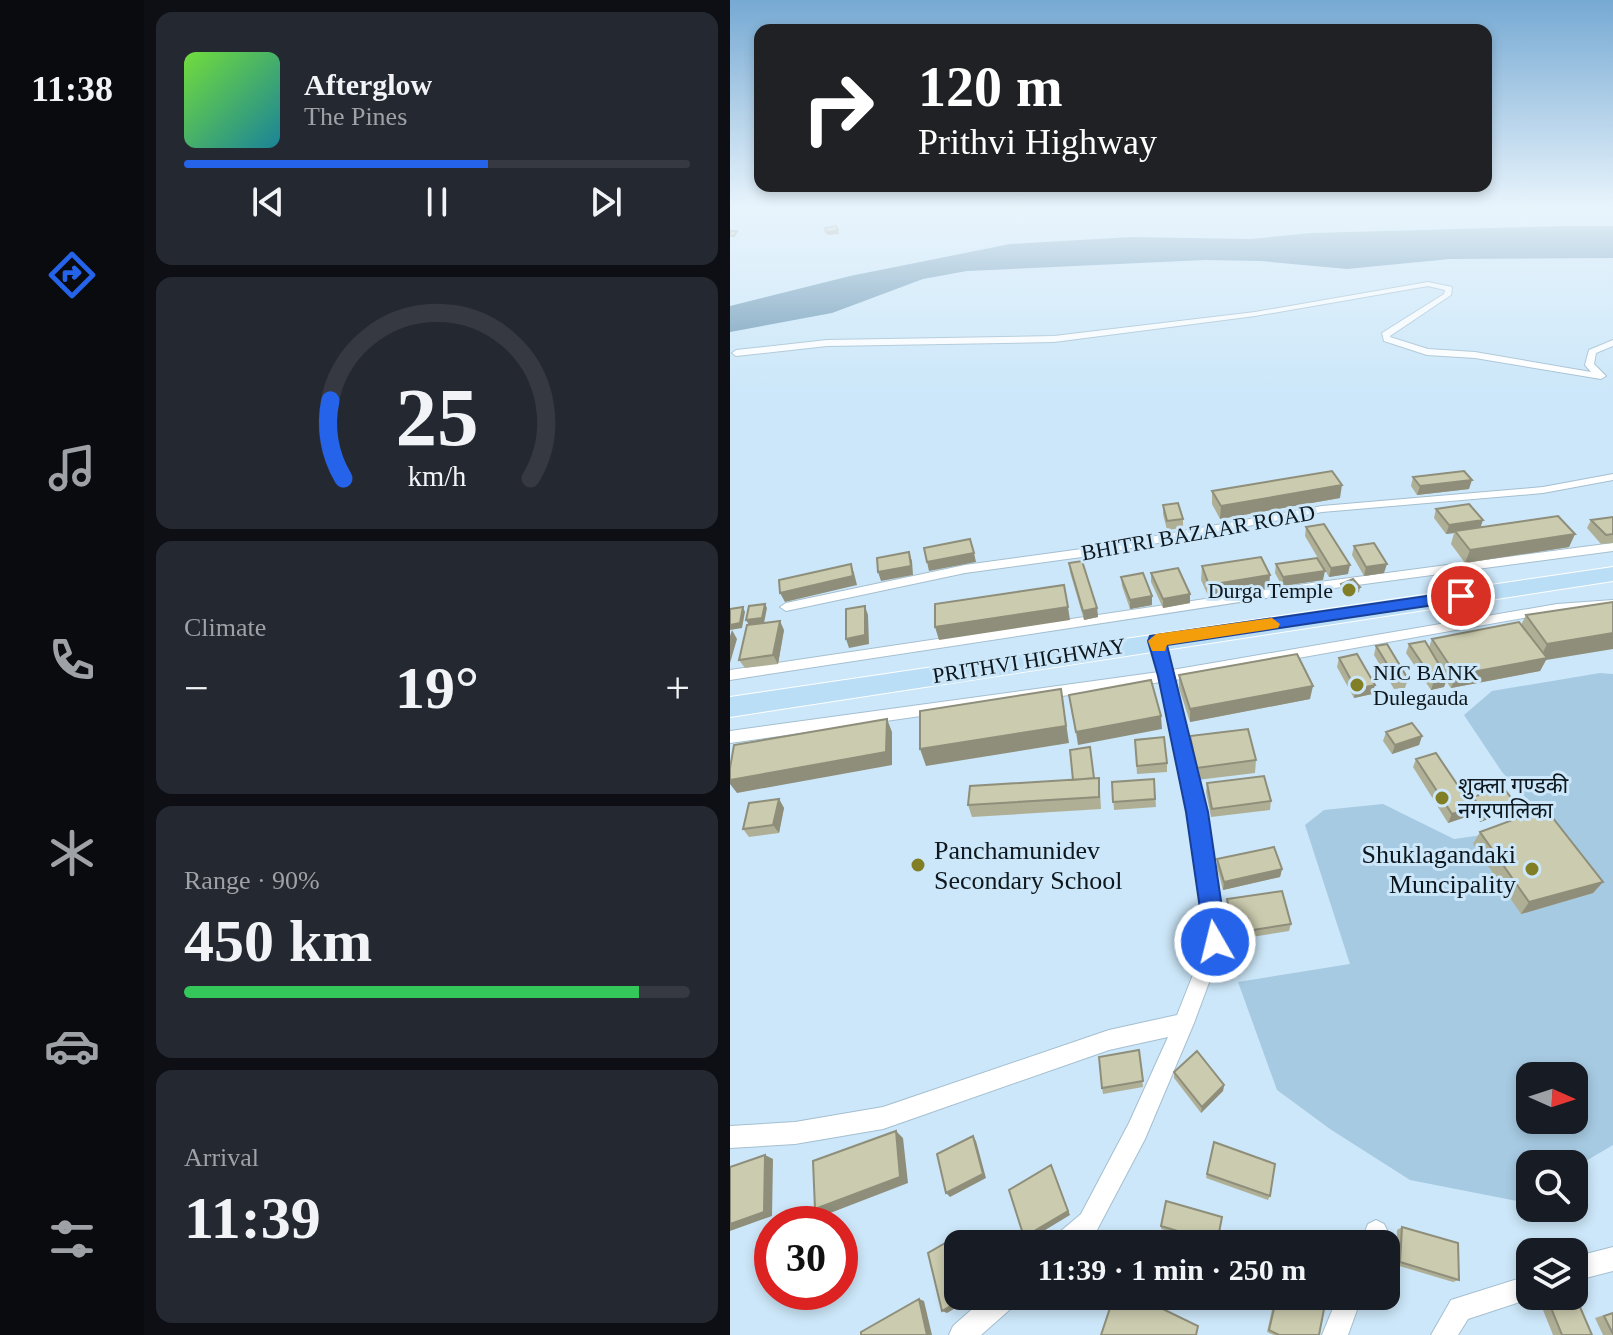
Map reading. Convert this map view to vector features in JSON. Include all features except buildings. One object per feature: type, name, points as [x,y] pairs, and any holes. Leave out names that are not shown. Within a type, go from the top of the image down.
[{"type":"highway","name":"PRITHVI HIGHWAY","points":[[730,707],[1613,574]]},
{"type":"street","points":[[736,353],[827,343],[1054,339],[1255,314],[1428,284],[1445,286],[1449,289],[1447,295],[1385,335],[1387,339],[1427,352],[1475,355],[1613,377]]},
{"type":"street","points":[[1601,376],[1589,365],[1592,352],[1613,343]]},
{"type":"street","name":"BHITRI BAZAAR ROAD","points":[[786,607],[965,569],[1089,552],[1322,509],[1543,490],[1613,477]]},
{"type":"street","points":[[730,675],[1312,587],[1613,547]]},
{"type":"street","points":[[730,737],[1167,676],[1557,608],[1613,604]]},
{"type":"street","points":[[1080,1230],[1089,1222],[1137,1131],[1215,942],[1197,812],[1167,676],[1156,641]]},
{"type":"street","points":[[730,1137],[795,1133],[883,1118],[1109,1040],[1184,1023]]},
{"type":"street","points":[[1588,1265],[1613,1259]]},
{"type":"street","points":[[1444,1335],[1460,1309],[1516,1291]]},
{"type":"street","points":[[962,1335],[990,1310]]},
{"type":"street","points":[[1335,1335],[1345,1310]]},
{"type":"shaded area","points":[[888,268],[1025,268],[967,271],[923,279],[832,313],[730,332],[730,306]]},
{"type":"shaded area","points":[[1600,673],[1613,674],[1613,1145],[1588,1160],[1588,1150],[1516,1150],[1516,1201],[1410,1180],[1330,1129],[1277,1090],[1238,982],[1350,964],[1305,825],[1324,810],[1383,804],[1454,839],[1503,832],[1528,800],[1502,772],[1464,715],[1492,691]]},
{"type":"slow traffic","points":[[1158,647],[1156,641],[1272,624]]},
{"type":"place","name":"Durga Temple","points":[[1349,590]]},
{"type":"place","name":"NIC BANK Dulegauda","points":[[1357,685]]},
{"type":"place","name":"शुक्ला गण्डकी नगरपालिका","points":[[1442,798]]},
{"type":"place","name":"Panchamunidev Secondary School","points":[[918,865]]},
{"type":"place","name":"Shuklagandaki Muncipality","points":[[1532,869]]},
{"type":"route","points":[[1215,942],[1197,812],[1167,676],[1156,641],[1461,596]]}]
